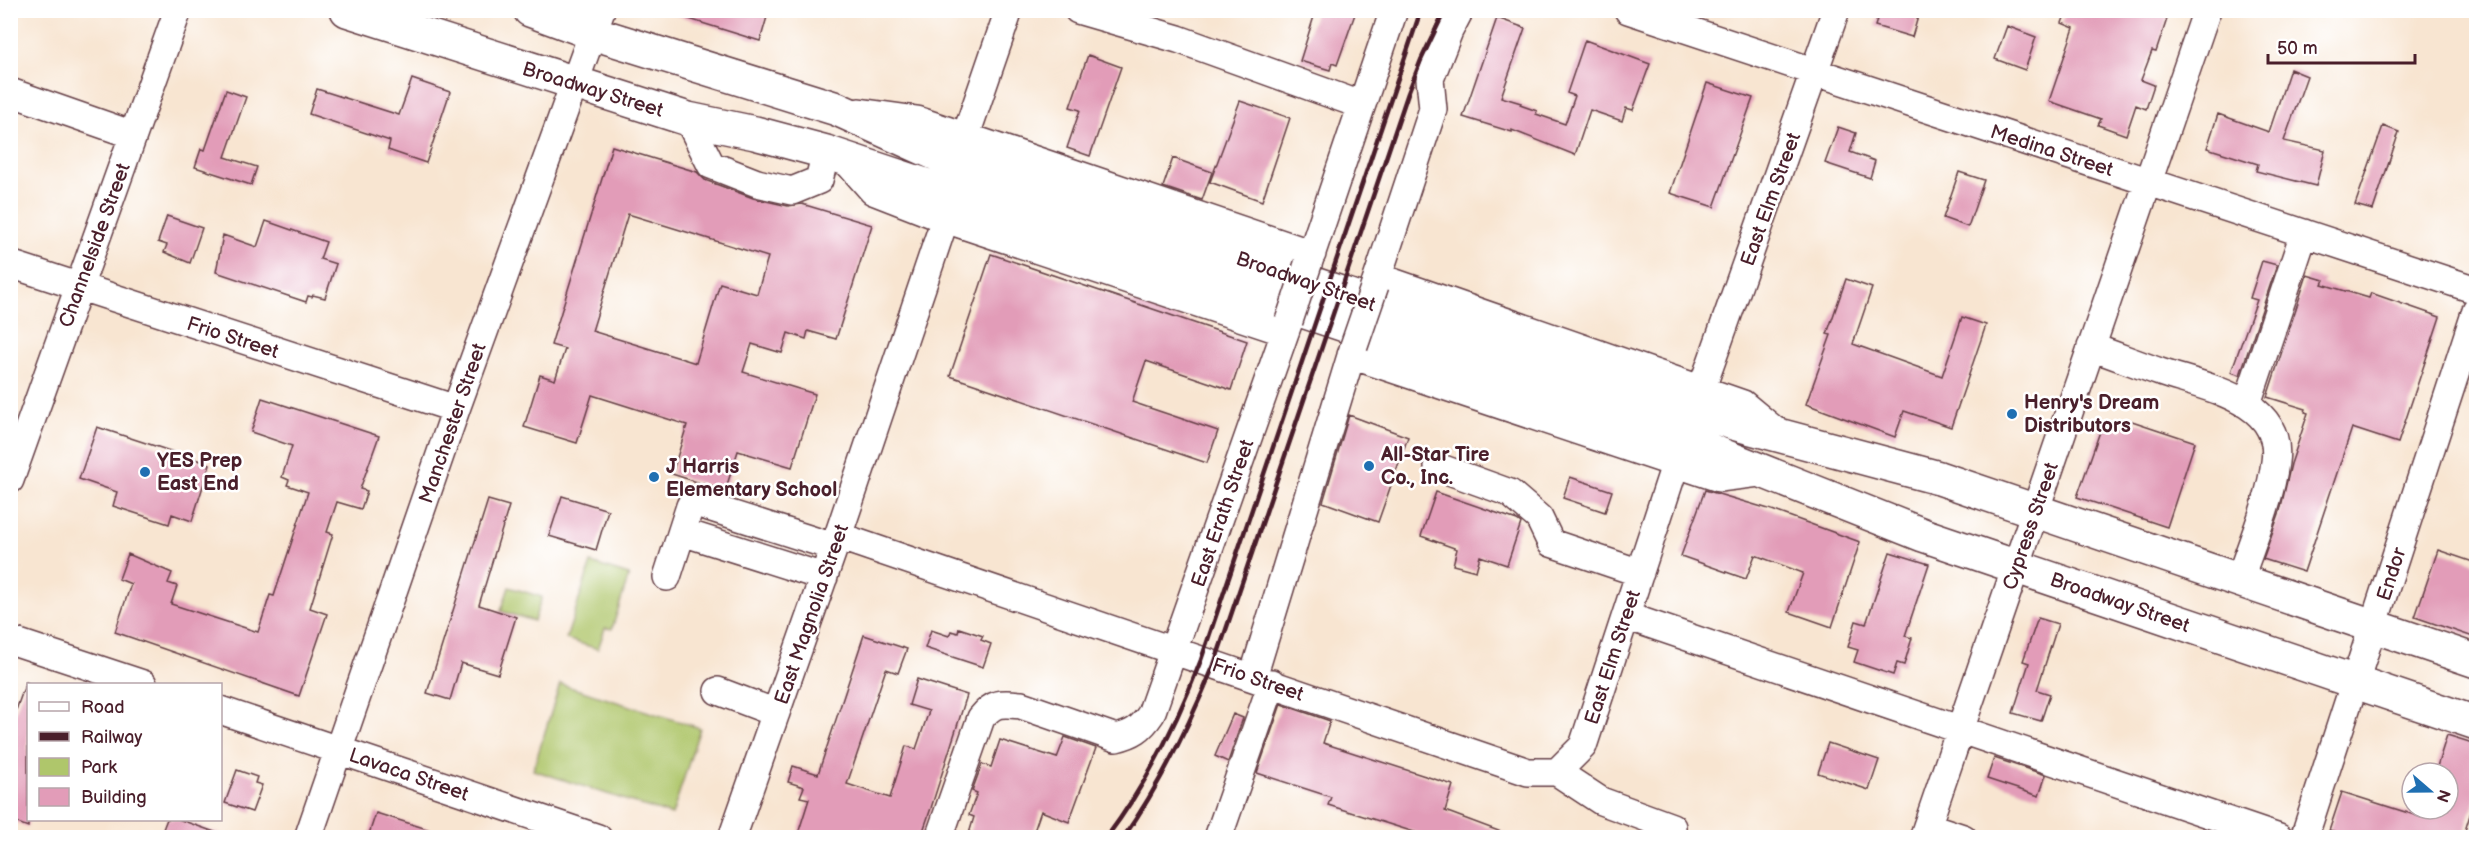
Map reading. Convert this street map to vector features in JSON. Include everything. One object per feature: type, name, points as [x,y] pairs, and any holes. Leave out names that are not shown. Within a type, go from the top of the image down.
[{"type":"main road","name":"Broadway Street","points":[[347,10],[688,119],[755,133],[835,154],[1659,430],[1866,513],[2016,567],[2476,723]]},
{"type":"main road","name":"Broadway Street","points":[[530,10],[597,22],[837,109],[963,166],[1668,403],[1782,437],[1897,466],[2476,661]]},
{"type":"street","name":"Channelside Street","points":[[10,480],[178,10]]},
{"type":"street","points":[[966,135],[1010,10]]},
{"type":"street","points":[[1078,10],[1178,39],[1361,105]]},
{"type":"street","name":"East Erath Street","points":[[939,837],[981,718],[990,706],[1004,703],[1021,705],[1101,735],[1116,738],[1132,735],[1143,726],[1151,714],[1287,327],[1394,10]]},
{"type":"street","points":[[1218,837],[1352,350],[1433,109],[1430,79],[1460,10]]},
{"type":"street","name":"Medina Street","points":[[1628,10],[2476,290]]},
{"type":"street","name":"East Elm Street","points":[[1702,388],[1836,10]]},
{"type":"street","name":"Cypress Street","points":[[1925,832],[2207,10]]},
{"type":"street","name":"Manchester Street","points":[[308,837],[456,409],[597,22]]},
{"type":"street","points":[[10,92],[133,135]]},
{"type":"street","name":"Broadway Street","points":[[837,109],[917,120],[966,135],[1310,259]]},
{"type":"street","points":[[688,119],[711,165],[757,183],[792,191],[819,180],[835,154],[873,191],[945,219],[1287,327]]},
{"type":"street","name":"East Magnolia Street","points":[[732,837],[824,578],[945,219]]},
{"type":"street","points":[[2247,404],[2304,233]]},
{"type":"street","name":"Frio Street","points":[[10,264],[456,409]]},
{"type":"street","name":"Broadway Street","points":[[1376,281],[1702,388],[1743,404],[1782,437]]},
{"type":"street","name":"Endor","points":[[2304,837],[2476,310]]},
{"type":"street","points":[[2091,347],[2225,392],[2247,404],[2268,427],[2275,450],[2275,462],[2265,501],[2239,580]]},
{"type":"street","name":"Broadway Street","points":[[1352,350],[1675,465],[1719,478],[1767,472]]},
{"type":"street","name":"East Elm Street","points":[[1557,772],[1583,746],[1675,465]]},
{"type":"street","points":[[1438,467],[1510,493],[1539,518],[1551,543],[1640,573]]},
{"type":"street","name":"Frio Street","points":[[682,532],[690,506],[699,504],[836,541],[1262,680],[1528,772],[1557,772]]},
{"type":"street","points":[[667,577],[682,532],[824,578]]},
{"type":"street","points":[[1626,616],[2279,837]]},
{"type":"street","points":[[10,640],[140,683]]},
{"type":"street","points":[[718,691],[776,713]]},
{"type":"street","name":"Lavaca Street","points":[[222,711],[598,837]]},
{"type":"street","points":[[1557,772],[1600,801],[1672,827]]},
{"type":"street","points":[[1925,832],[1963,837]]},
{"type":"green space","points":[[591,563],[629,575],[612,629],[605,628],[598,649],[566,639]]},
{"type":"green space","points":[[509,587],[542,597],[534,621],[501,611]]},
{"type":"green space","points":[[560,684],[700,728],[672,815],[533,770]]},
{"type":"building","points":[[673,10],[769,10],[760,41],[673,14]]},
{"type":"building","points":[[1316,10],[1345,10],[1355,14],[1337,65],[1332,63],[1330,70],[1300,61]]},
{"type":"building","points":[[1880,10],[1920,10],[1912,37],[1875,26]]},
{"type":"building","points":[[2067,10],[2170,10],[2156,52],[2152,51],[2141,80],[2154,85],[2146,109],[2136,105],[2126,135],[2098,125],[2101,119],[2049,101],[2074,28],[2062,23]]},
{"type":"building","points":[[1497,18],[1525,28],[1501,97],[1521,103],[1520,105],[1537,111],[1536,114],[1565,124],[1575,96],[1567,93],[1585,40],[1650,64],[1633,110],[1626,108],[1622,121],[1590,110],[1575,155],[1512,130],[1512,132],[1463,117]]},
{"type":"building","points":[[2007,26],[2036,37],[2025,70],[1995,59]]},
{"type":"building","points":[[1088,55],[1121,67],[1090,156],[1067,148],[1080,110],[1070,107]]},
{"type":"building","points":[[2290,69],[2307,76],[2284,141],[2325,150],[2316,186],[2256,171],[2258,164],[2207,148],[2218,114],[2269,132]]},
{"type":"building","points":[[412,79],[450,92],[426,163],[388,150],[390,141],[309,114],[317,89],[399,115]]},
{"type":"building","points":[[1707,83],[1753,98],[1714,207],[1670,193]]},
{"type":"building","points":[[226,90],[246,97],[225,157],[257,167],[251,185],[195,167],[201,149],[205,150]]},
{"type":"building","points":[[1240,101],[1290,118],[1262,201],[1210,182]]},
{"type":"building","points":[[2383,126],[2399,132],[2373,210],[2355,205]]},
{"type":"building","points":[[1838,127],[1856,133],[1850,152],[1875,161],[1870,178],[1825,163]]},
{"type":"building","points":[[612,146],[697,172],[705,180],[753,198],[788,206],[802,204],[872,225],[836,339],[808,331],[806,339],[788,333],[782,353],[752,344],[743,372],[815,394],[792,467],[738,451],[725,491],[672,474],[687,425],[592,395],[577,443],[524,427],[540,375],[555,380],[565,349],[551,345]],"holes":[[[628,214],[768,257],[757,294],[720,283],[696,363],[592,331]]]},
{"type":"building","points":[[1173,158],[1212,172],[1202,200],[1163,187]]},
{"type":"building","points":[[1959,172],[1984,180],[1968,227],[1943,218]]},
{"type":"building","points":[[167,216],[202,228],[190,263],[164,252],[167,245],[158,242]]},
{"type":"building","points":[[266,221],[326,242],[320,259],[336,264],[325,298],[308,296],[306,302],[216,272],[223,235],[257,247]]},
{"type":"building","points":[[991,254],[1247,341],[1231,390],[1146,361],[1132,402],[1218,431],[1207,463],[950,376]]},
{"type":"building","points":[[2262,261],[2277,265],[2240,375],[2231,372],[2257,300],[2250,298]]},
{"type":"building","points":[[2307,275],[2324,280],[2322,284],[2369,298],[2371,293],[2440,317],[2398,443],[2352,428],[2304,572],[2263,559],[2280,511],[2291,464],[2308,413],[2305,412],[2306,409],[2267,397]]},
{"type":"building","points":[[1846,279],[1872,288],[1853,344],[1942,376],[1962,317],[1986,325],[1951,427],[1904,411],[1895,437],[1806,404],[1831,335],[1827,334]]},
{"type":"building","points":[[262,398],[379,436],[360,489],[367,491],[361,509],[337,502],[327,532],[333,534],[310,608],[327,614],[299,696],[115,632],[131,584],[119,579],[128,554],[172,573],[168,583],[177,586],[171,604],[258,632],[270,595],[274,596],[308,492],[287,485],[289,480],[282,477],[292,446],[251,432]]},
{"type":"building","points":[[1349,415],[1408,437],[1378,522],[1323,502]]},
{"type":"building","points":[[2126,419],[2195,442],[2167,527],[2077,497],[2103,423],[2123,430]]},
{"type":"building","name":"YES Prep East End","points":[[97,427],[210,464],[192,521],[172,514],[169,524],[113,506],[117,492],[79,479]]},
{"type":"building","points":[[1570,477],[1612,491],[1605,512],[1563,498]]},
{"type":"building","points":[[1705,490],[1772,510],[1860,542],[1832,627],[1789,612],[1803,573],[1755,555],[1746,579],[1681,556]]},
{"type":"building","points":[[1436,492],[1521,523],[1507,565],[1480,556],[1476,571],[1453,565],[1457,549],[1421,536]]},
{"type":"building","points":[[562,496],[608,510],[596,550],[549,536]]},
{"type":"building","points":[[488,500],[509,506],[479,605],[516,617],[498,674],[461,663],[450,700],[427,693]]},
{"type":"building","points":[[2438,550],[2476,563],[2476,638],[2415,617]]},
{"type":"building","points":[[1890,552],[1929,564],[1905,636],[1912,638],[1904,665],[1897,663],[1893,675],[1854,662],[1858,650],[1848,647],[1856,621],[1866,624]]},
{"type":"building","points":[[2038,618],[2058,624],[2037,690],[2050,694],[2041,721],[2013,713],[2029,663],[2023,661]]},
{"type":"building","points":[[959,628],[983,636],[981,640],[991,644],[983,667],[925,648],[931,630],[949,636],[951,631],[958,633]]},
{"type":"building","points":[[864,635],[907,649],[898,673],[886,669],[847,784],[890,798],[906,746],[916,749],[929,711],[909,705],[917,679],[967,695],[931,808],[921,837],[797,837],[809,799],[800,797],[804,787],[788,782],[793,766],[818,774]]},
{"type":"building","points":[[26,682],[28,683],[28,827],[10,820],[10,727]]},
{"type":"building","points":[[1281,704],[1330,721],[1323,743],[1453,785],[1445,811],[1512,837],[1430,837],[1328,805],[1331,797],[1257,773]]},
{"type":"building","points":[[1233,714],[1243,718],[1228,762],[1215,756]]},
{"type":"building","points":[[2447,735],[2476,744],[2476,796],[2463,837],[2349,837],[2329,831],[2342,792],[2400,810],[2400,821],[2460,821],[2460,761],[2439,761]]},
{"type":"building","points":[[1065,737],[1096,748],[1069,822],[1041,811],[1032,837],[968,837],[974,817],[969,815],[977,793],[972,791],[982,764],[991,767],[1000,740],[1057,758]]},
{"type":"building","points":[[1828,743],[1879,760],[1869,790],[1818,773]]},
{"type":"building","points":[[1994,758],[2046,775],[2039,796],[1987,779]]},
{"type":"building","points":[[237,770],[257,777],[255,783],[262,785],[252,812],[225,803]]},
{"type":"building","points":[[376,813],[443,834],[442,837],[368,837]]},
{"type":"building","points":[[166,821],[184,821],[223,835],[222,837],[160,837]]},
{"type":"railway","points":[[1106,838],[1148,775],[1182,707],[1201,660],[1421,10]]},
{"type":"railway","points":[[1123,838],[1150,797],[1173,754],[1214,665],[1408,93],[1445,10]]},
{"type":"place","name":"Henry's Dream Distributors","points":[[2012,414]]},
{"type":"place","name":"All-Star Tire Co., Inc.","points":[[1369,466]]},
{"type":"place","name":"YES Prep East End","points":[[145,472]]},
{"type":"place","name":"J Harris Elementary School","points":[[654,477]]}]
